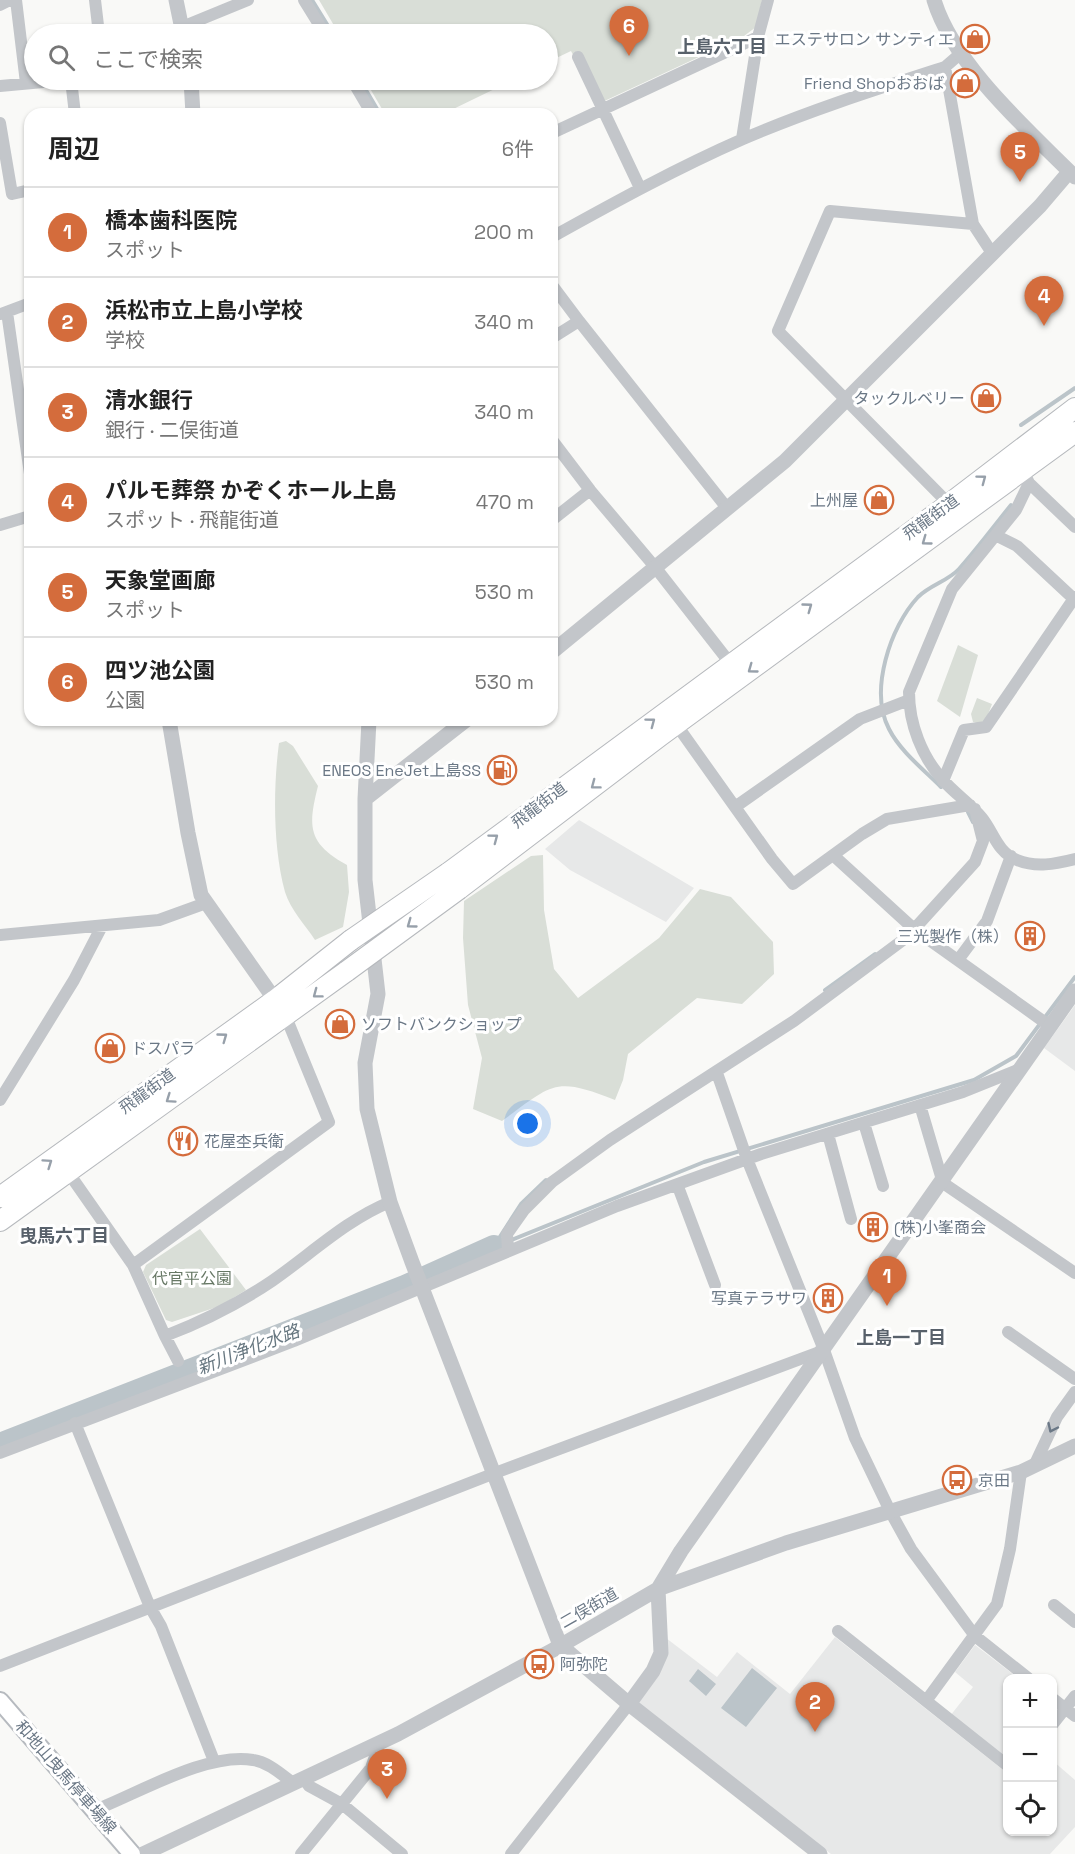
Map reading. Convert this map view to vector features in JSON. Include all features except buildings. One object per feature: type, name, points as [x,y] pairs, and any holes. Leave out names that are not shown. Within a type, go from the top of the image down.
[{"type":"highway","name":"飛龍街道","points":[[0,1221],[347,971],[453,881],[730,663],[949,504],[1075,408]]},
{"type":"highway","name":"飛龍街道","points":[[0,1197],[275,1000],[351,940],[453,881],[1026,477],[1072,440]]},
{"type":"main road","name":"和地山曳馬停車場線","points":[[0,1701],[132,1854]]},
{"type":"street","points":[[0,5],[10,0]]},
{"type":"street","points":[[16,0],[24,66]]},
{"type":"street","points":[[95,0],[98,24]]},
{"type":"street","points":[[176,0],[181,24]]},
{"type":"street","points":[[198,24],[248,0]]},
{"type":"street","points":[[304,0],[319,24]]},
{"type":"street","points":[[742,140],[758,37],[768,0]]},
{"type":"street","points":[[558,647],[785,461],[1072,174],[960,54],[934,0]]},
{"type":"street","points":[[558,130],[758,37]]},
{"type":"street","points":[[558,234],[640,188],[742,140],[790,120],[945,67],[960,54]]},
{"type":"street","points":[[578,57],[640,188]]},
{"type":"street","points":[[945,67],[973,224],[992,253]]},
{"type":"street","points":[[0,86],[24,83]]},
{"type":"street","points":[[72,90],[74,108]]},
{"type":"street","points":[[192,90],[193,108]]},
{"type":"street","points":[[358,90],[368,108]]},
{"type":"street","points":[[0,123],[12,194],[24,191]]},
{"type":"street","points":[[949,504],[778,331],[831,211],[973,224]]},
{"type":"street","points":[[558,293],[727,508]]},
{"type":"street","points":[[24,305],[4,313],[24,437]]},
{"type":"street","points":[[558,334],[579,321]]},
{"type":"street","points":[[558,448],[730,663]]},
{"type":"street","points":[[1075,527],[1026,477],[1016,510],[952,590],[909,692],[909,700],[925,757],[943,781],[973,807],[1001,850],[1011,856],[1042,865],[1075,859]]},
{"type":"street","points":[[558,515],[590,490]]},
{"type":"street","points":[[0,525],[24,518]]},
{"type":"street","points":[[943,781],[964,730],[986,727],[1074,598],[1017,546],[997,536]]},
{"type":"street","points":[[735,807],[860,719],[883,708],[909,700]]},
{"type":"street","points":[[676,724],[772,859],[793,884],[862,834],[887,819],[973,807]]},
{"type":"street","points":[[133,1265],[329,1122],[286,1017],[201,896],[170,726]]},
{"type":"street","points":[[369,726],[365,799],[366,880],[378,994],[365,1063],[367,1109],[390,1202],[462,1397],[495,1473],[560,1645],[629,1704],[812,1851]]},
{"type":"street","points":[[365,799],[458,726]]},
{"type":"street","points":[[507,1243],[524,1210],[552,1182],[610,1140],[794,1021],[914,929],[975,862],[983,841],[973,807]]},
{"type":"street","points":[[834,856],[914,929],[1046,1023]]},
{"type":"street","points":[[958,960],[987,921],[1011,856]]},
{"type":"street","points":[[0,935],[159,920],[206,903]]},
{"type":"street","points":[[0,1100],[74,980],[102,926]]},
{"type":"street","points":[[511,1854],[653,1671],[661,1653],[658,1589],[681,1551],[943,1183],[1020,1069],[1046,1023],[1075,991]]},
{"type":"street","points":[[0,1453],[294,1341],[507,1243],[677,1184],[745,1153],[828,1134],[992,1081],[1020,1069]]},
{"type":"street","points":[[717,1072],[745,1153],[824,1350],[855,1438],[890,1511],[911,1549],[975,1636],[1023,1674]]},
{"type":"street","points":[[920,1105],[943,1183],[1075,1273]]},
{"type":"street","points":[[864,1123],[883,1186]]},
{"type":"street","points":[[828,1134],[851,1219]]},
{"type":"street","points":[[68,1172],[133,1265],[178,1361]]},
{"type":"street","points":[[677,1184],[715,1285]]},
{"type":"street","points":[[165,1336],[220,1314],[272,1281],[363,1213],[390,1202]]},
{"type":"street","points":[[1008,1332],[1075,1379]]},
{"type":"street","points":[[0,1666],[495,1473],[824,1350]]},
{"type":"street","points":[[926,1701],[997,1604],[1027,1469],[1057,1417],[1075,1392]]},
{"type":"street","points":[[75,1423],[150,1607],[161,1626],[214,1761]]},
{"type":"street","name":"二俣街道","points":[[143,1854],[380,1742],[560,1645],[658,1589],[786,1543],[1027,1469],[1075,1446]]},
{"type":"street","points":[[1054,1605],[1075,1622]]},
{"type":"street","points":[[838,1631],[1003,1762]]},
{"type":"street","points":[[1057,1722],[1070,1712],[1075,1696]]},
{"type":"street","points":[[1057,1701],[1070,1712]]},
{"type":"street","points":[[301,1854],[371,1768],[380,1742]]},
{"type":"street","points":[[95,1810],[214,1761],[255,1760],[309,1785],[342,1804],[402,1854]]},
{"type":"shaded area","points":[[579,820],[694,888],[666,922],[570,870],[545,849]]},
{"type":"shaded area","points":[[1075,1005],[1075,1071],[1044,1048]]},
{"type":"shaded area","points":[[835,1637],[1003,1770],[1003,1836],[1057,1836],[1057,1764],[1075,1780],[1075,1827],[1050,1854],[831,1854],[636,1703],[666,1638],[717,1677],[737,1652],[790,1694]]},
{"type":"shaded area","points":[[975,1645],[1013,1674],[1003,1674],[1003,1757],[950,1716],[973,1687],[955,1672]]},
{"type":"shaded area","points":[[752,1668],[777,1688],[746,1727],[721,1708]]},
{"type":"shaded area","points":[[698,1669],[716,1684],[706,1696],[689,1681]]},
{"type":"green space","points":[[319,0],[762,0],[756,27],[744,36],[598,104],[571,51],[558,57],[558,24],[333,24]]},
{"type":"green space","points":[[371,90],[492,90],[455,108],[381,108]]},
{"type":"green space","points":[[958,645],[978,655],[960,717],[937,701]]},
{"type":"green space","points":[[977,698],[992,704],[987,717],[981,724],[973,722],[971,714]]},
{"type":"green space","points":[[286,741],[293,746],[318,786],[312,823],[318,841],[324,849],[347,865],[349,892],[343,927],[315,940],[287,898],[278,857],[275,818],[276,780],[279,743]]},
{"type":"green space","points":[[543,855],[544,910],[554,969],[578,998],[659,938],[700,889],[731,897],[773,942],[774,974],[742,1004],[697,998],[628,1054],[623,1080],[615,1100],[579,1088],[566,1086],[555,1088],[544,1092],[502,1121],[473,1109],[482,1058],[468,1005],[463,938],[464,901],[531,856]]},
{"type":"green space","name":"代官平公園","points":[[200,1229],[246,1290],[220,1306],[172,1322],[166,1320],[143,1272],[146,1265]]},
{"type":"waterway","points":[[312,0],[327,24]]},
{"type":"waterway","points":[[366,90],[376,108]]},
{"type":"waterway","points":[[1021,425],[1075,388]]},
{"type":"waterway","points":[[941,787],[906,753],[889,729],[883,714],[881,697],[885,660],[899,625],[918,597],[959,569],[1011,505]]},
{"type":"waterway","points":[[968,812],[973,822]]},
{"type":"waterway","points":[[825,990],[875,954]]},
{"type":"waterway","points":[[494,1247],[704,1162],[974,1080],[1016,1056],[1075,977]]},
{"type":"waterway","points":[[494,1246],[521,1204],[546,1180]]},
{"type":"waterway","name":"新川浄化水路","points":[[0,1445],[405,1287],[494,1247]]},
{"type":"place","name":"エステサロン サンティエ","points":[[975,39]]},
{"type":"place","name":"四ツ池公園","points":[[629,56]]},
{"type":"place","name":"Friend Shopおおば","points":[[965,83]]},
{"type":"place","name":"天象堂画廊","points":[[1020,182]]},
{"type":"place","name":"パルモ葬祭 かぞくホール上島","points":[[1044,326]]},
{"type":"place","name":"タックルベリー","points":[[986,398]]},
{"type":"place","name":"上州屋","points":[[879,500]]},
{"type":"place","name":"ENEOS EneJet上島SS","points":[[502,770]]},
{"type":"place","name":"三光製作（株）","points":[[1030,936]]},
{"type":"place","name":"ソフトバンクショップ","points":[[340,1024]]},
{"type":"place","name":"ドスパラ","points":[[110,1048]]},
{"type":"place","name":"花屋杢兵衛","points":[[183,1141]]},
{"type":"place","name":"(株)小峯商会","points":[[873,1227]]},
{"type":"place","name":"写真テラサワ","points":[[828,1298]]},
{"type":"place","name":"橋本歯科医院","points":[[887,1306]]},
{"type":"place","name":"京田","points":[[957,1480]]},
{"type":"place","name":"阿弥陀","points":[[539,1664]]},
{"type":"place","name":"浜松市立上島小学校","points":[[815,1732]]},
{"type":"place","name":"清水銀行","points":[[387,1799]]},
{"type":"district","name":"上島六丁目","points":[[722,46]]},
{"type":"district","name":"曳馬六丁目","points":[[64,1235]]},
{"type":"district","name":"上島一丁目","points":[[901,1337]]}]
